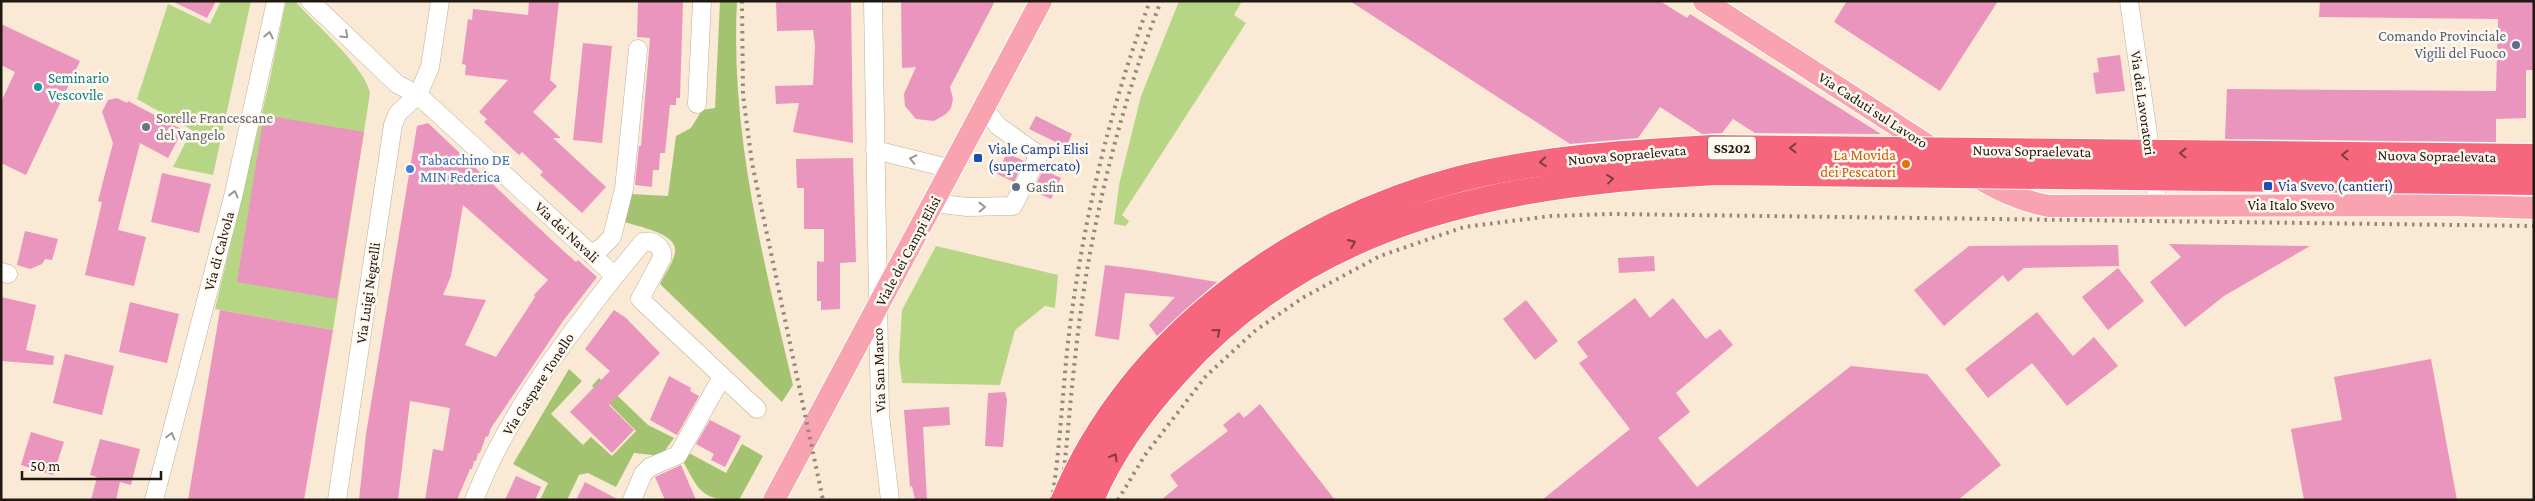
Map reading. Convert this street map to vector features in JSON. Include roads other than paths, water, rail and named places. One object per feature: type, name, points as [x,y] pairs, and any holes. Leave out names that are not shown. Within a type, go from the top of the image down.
[{"type":"highway","name":"Nuova Sopraelevata","points":[[1064,500],[1103,429],[1142,374],[1180,334],[1223,294],[1266,263],[1329,228],[1392,200],[1458,179],[1534,164],[1630,153],[1712,148],[2534,157]]},
{"type":"highway","name":"Nuova Sopraelevata","points":[[1091,500],[1123,440],[1160,390],[1196,350],[1280,281],[1341,248],[1402,222],[1468,203],[1535,188],[1623,177],[1716,172],[2534,182]]},
{"type":"main road","name":"Viale dei Campi Elisi","points":[[774,500],[1041,1]]},
{"type":"main road","name":"Via Caduti sul Lavoro","points":[[1704,1],[1987,183],[2028,202],[2049,206]]},
{"type":"main road","name":"Via Italo Svevo","points":[[2049,206],[2452,205],[2534,208]]},
{"type":"street","name":"Via di Calvola","points":[[154,500],[234,193],[276,1]]},
{"type":"street","name":"Via dei Navali","points":[[310,1],[397,84],[418,95],[615,276]]},
{"type":"street","points":[[418,95],[430,67],[440,1]]},
{"type":"street","points":[[697,104],[702,1]]},
{"type":"street","name":"Via San Marco","points":[[873,1],[880,414],[890,500]]},
{"type":"street","name":"Via dei Lavoratori","points":[[2129,1],[2158,205]]},
{"type":"street","points":[[591,254],[601,248],[612,237],[624,188],[638,49]]},
{"type":"street","name":"Via Luigi Negrelli","points":[[337,500],[393,125],[398,113],[418,95]]},
{"type":"street","points":[[934,203],[967,207],[1013,206],[1039,155],[998,126],[984,108]]},
{"type":"street","points":[[875,150],[952,169]]},
{"type":"street","points":[[615,276],[644,242],[652,241],[657,245],[662,252],[662,258],[640,299],[757,409]]},
{"type":"street","name":"Via Gaspare Tonello","points":[[474,500],[505,431],[557,350],[615,276]]},
{"type":"street","points":[[632,500],[643,474],[650,466],[678,455],[722,377]]},
{"type":"railway","points":[[742,1],[743,95],[752,163],[823,500]]},
{"type":"railway","points":[[1052,500],[1070,328],[1086,227],[1113,113],[1150,1]]},
{"type":"railway","points":[[1061,500],[1077,342],[1091,248],[1104,185],[1120,123],[1161,1]]},
{"type":"railway","points":[[1118,500],[1145,455],[1206,376],[1256,330],[1304,297],[1380,256],[1464,227],[1551,216],[1612,214],[2534,226]]},
{"type":"place","name":"Comando Provinciale Vigili del Fuoco","points":[[2516,45]]},
{"type":"place","name":"Seminario Vescovile","points":[[38,87]]},
{"type":"place","name":"Sorelle Francescane del Vangelo","points":[[146,127]]},
{"type":"place","name":"Viale Campi Elisi (supermercato)","points":[[978,158]]},
{"type":"place","name":"La Movida dei Pescatori","points":[[1906,164]]},
{"type":"place","name":"Tabacchino DE MIN Federica","points":[[410,169]]},
{"type":"place","name":"Via Svevo (cantieri)","points":[[2268,186]]},
{"type":"place","name":"Gasfin","points":[[1016,187]]}]
